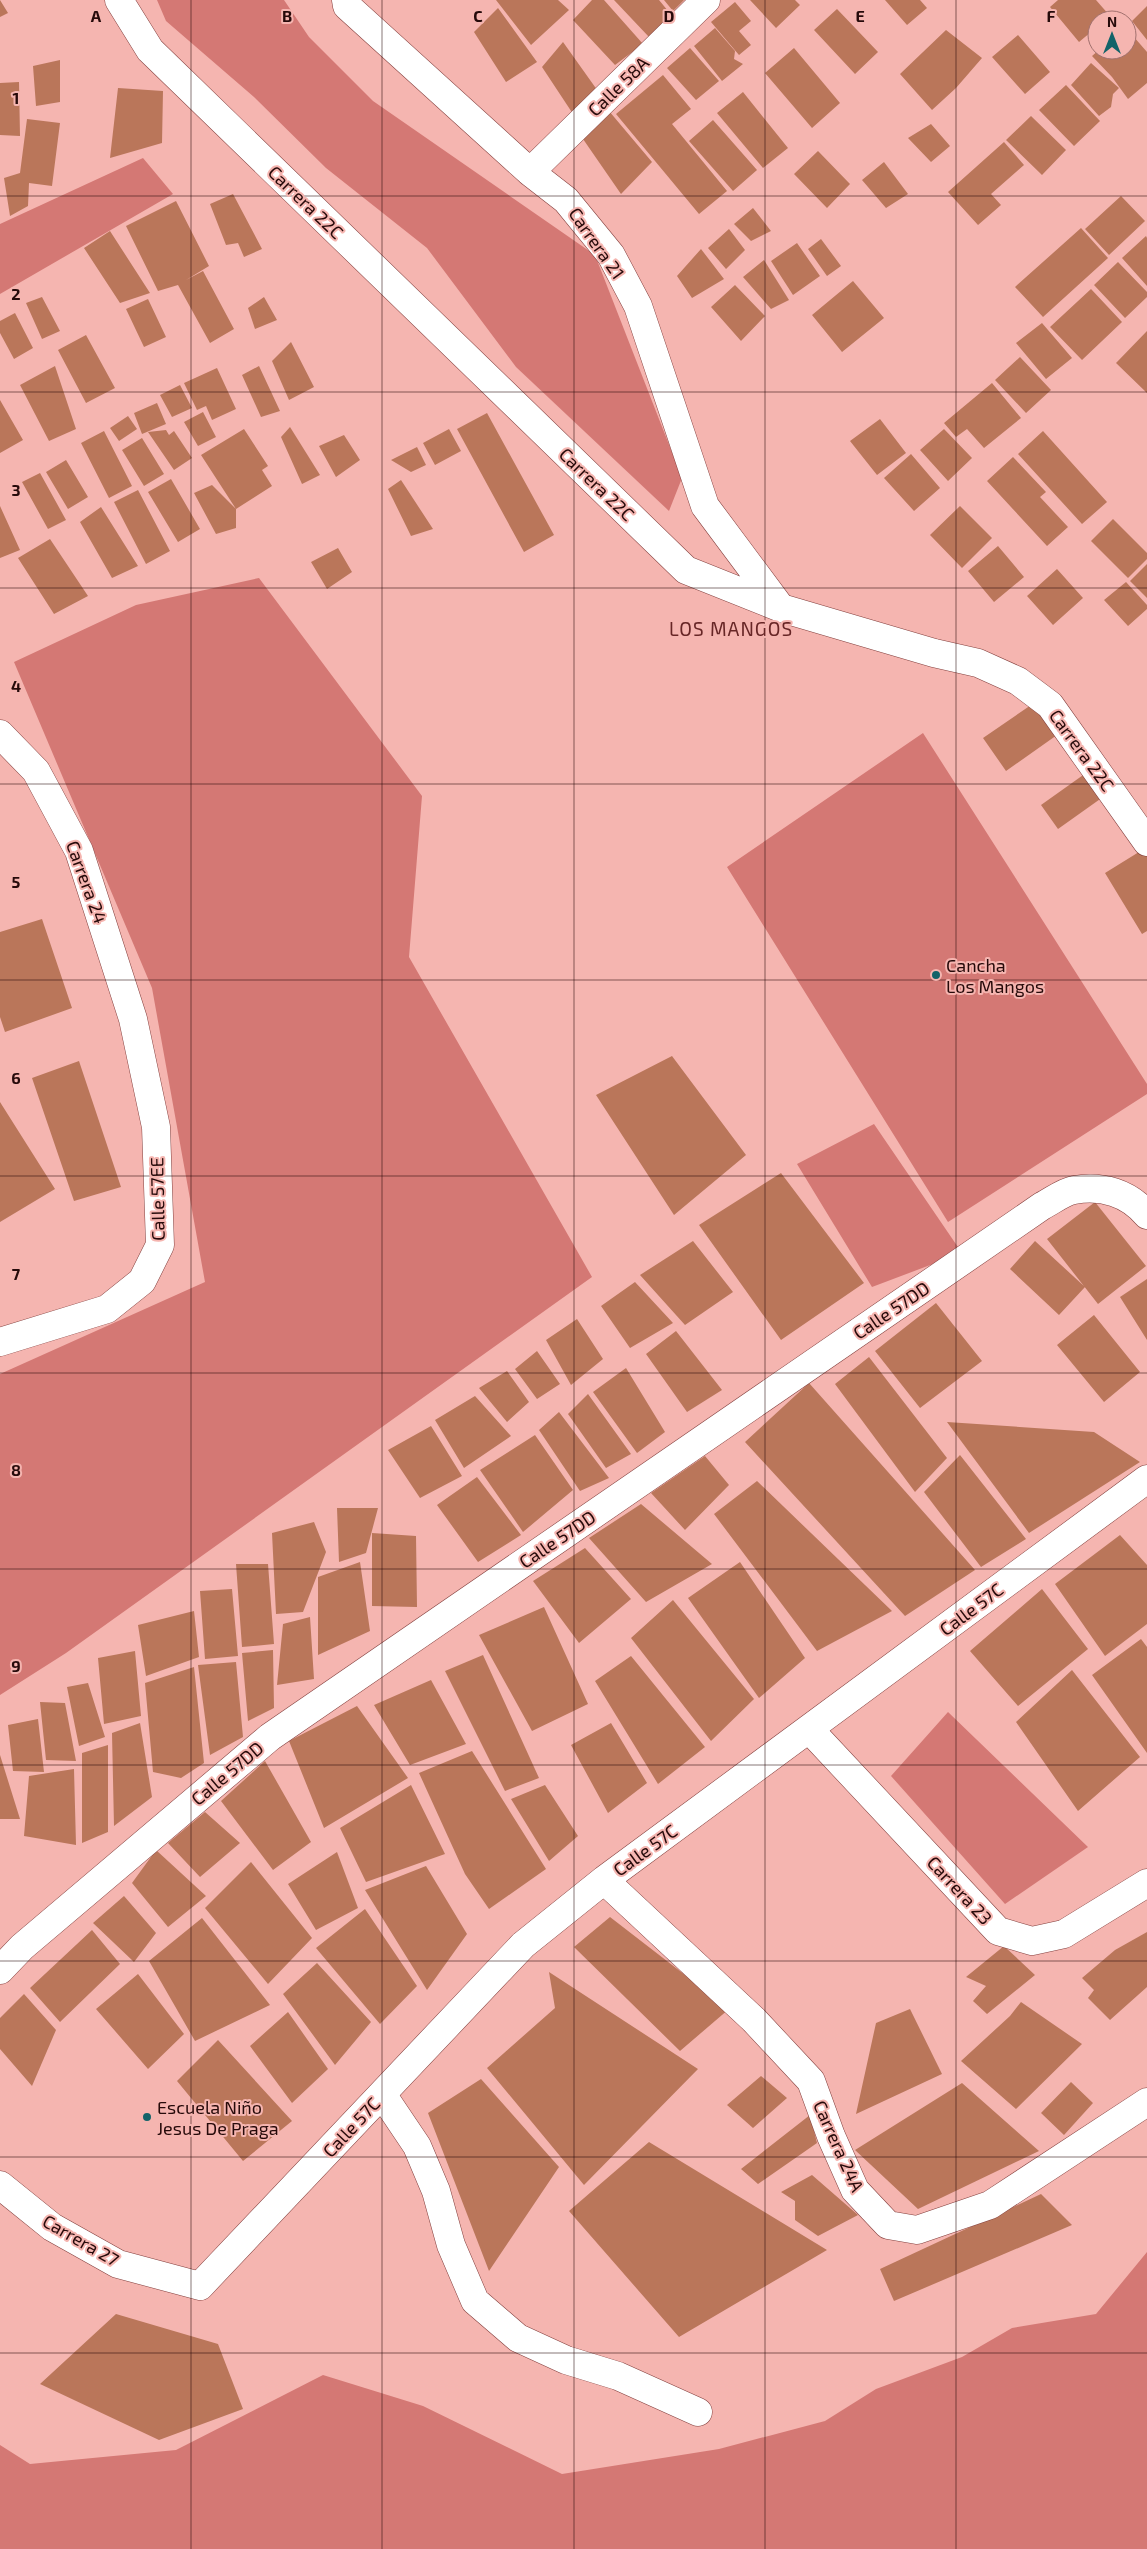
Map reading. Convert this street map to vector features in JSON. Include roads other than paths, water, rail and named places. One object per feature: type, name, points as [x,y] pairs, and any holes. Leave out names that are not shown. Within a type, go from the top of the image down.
[{"type":"street","name":"Carrera 22C","points":[[119,0],[150,50],[686,570],[780,608],[934,653],[978,663],[1018,682],[1050,706],[1147,842]]},
{"type":"street","name":"Carrera 21","points":[[346,0],[347,6],[530,172],[566,200],[611,255],[638,306],[705,506],[780,608]]},
{"type":"street","name":"Calle 58A","points":[[530,172],[706,0]]},
{"type":"street","name":"Carrera 24","points":[[0,734],[36,771],[79,851],[133,1019]]},
{"type":"street","name":"Calle 57EE","points":[[0,1342],[107,1309],[142,1281],[160,1245],[156,1127],[133,1019]]},
{"type":"street","name":"Calle 57DD","points":[[0,1970],[22,1947],[270,1737],[1042,1206],[1072,1190],[1108,1189],[1137,1203],[1147,1215]]},
{"type":"street","name":"Calle 57C","points":[[200,2286],[523,1945],[604,1880],[1147,1479]]},
{"type":"street","name":"Carrera 23","points":[[808,1729],[998,1931],[1032,1941],[1064,1934],[1147,1883]]},
{"type":"street","name":"Carrera 24A","points":[[604,1880],[754,2020],[810,2081],[831,2136],[855,2190],[888,2225],[917,2230],[990,2205],[1147,2102]]},
{"type":"street","points":[[382,2094],[417,2146],[436,2191],[451,2244],[476,2301],[518,2338],[566,2360],[618,2376],[698,2412]]},
{"type":"street","name":"Carrera 27","points":[[0,2185],[52,2227],[118,2264],[200,2286]]},
{"type":"place","name":"Cancha Los Mangos","points":[[936,975]]},
{"type":"place","name":"Escuela Niño Jesus De Praga","points":[[147,2117]]},
{"type":"district","name":"LOS MANGOS","points":[[731,628]]}]
